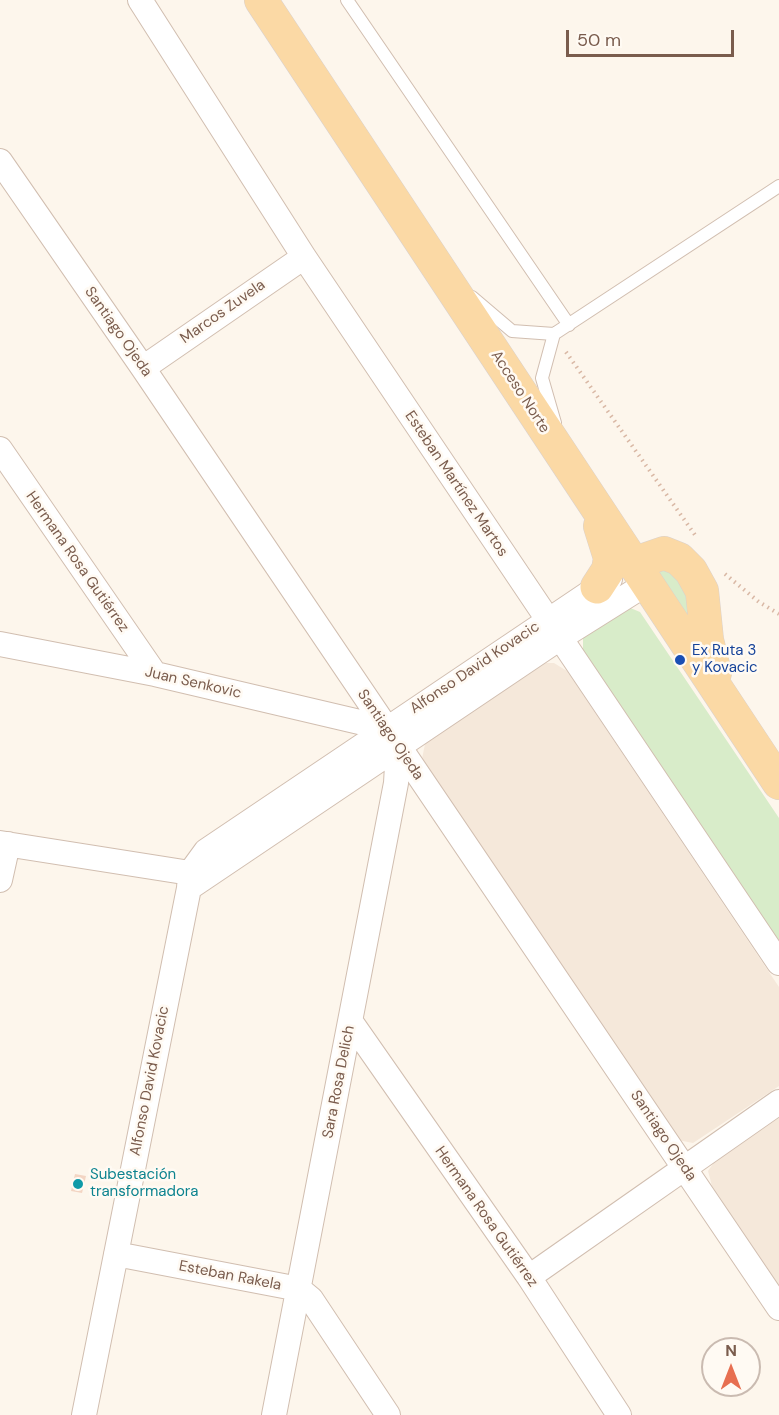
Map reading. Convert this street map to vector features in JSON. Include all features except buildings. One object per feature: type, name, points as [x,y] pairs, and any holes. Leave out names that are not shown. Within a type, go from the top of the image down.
[{"type":"main road","name":"Acceso Norte","points":[[261,0],[779,783]]},
{"type":"main road","points":[[591,502],[610,558],[608,570],[597,587]]},
{"type":"main road","points":[[639,574],[664,553],[679,559],[691,571],[702,591],[707,640],[720,692]]},
{"type":"street","name":"Esteban Martínez Martos","points":[[140,0],[304,257],[779,963]]},
{"type":"street","name":"Santiago Ojeda","points":[[0,161],[143,368],[779,1308]]},
{"type":"street","name":"Marcos Zuvela","points":[[143,368],[304,257]]},
{"type":"street","name":"Hermana Rosa Gutiérrez","points":[[0,449],[155,674]]},
{"type":"street","name":"Alfonso David Kovacic","points":[[553,629],[597,587],[639,574]]},
{"type":"street","name":"Alfonso David Kovacic","points":[[84,1415],[189,881],[392,738],[639,574]]},
{"type":"street","name":"Juan Senkovic","points":[[0,644],[155,674],[392,738]]},
{"type":"street","name":"Sara Rosa Delich","points":[[274,1415],[396,783],[392,738]]},
{"type":"street","points":[[0,880],[4,844],[189,881]]},
{"type":"street","name":"Hermana Rosa Gutiérrez","points":[[351,1022],[528,1277],[619,1415]]},
{"type":"street","points":[[528,1277],[683,1166],[779,1102]]},
{"type":"street","name":"Esteban Rakela","points":[[116,1254],[299,1289],[310,1299],[388,1415]]},
{"type":"lane","points":[[347,0],[569,325]]},
{"type":"lane","points":[[436,266],[512,331],[554,334],[779,186]]},
{"type":"lane","points":[[554,334],[542,378],[564,459]]},
{"type":"path","points":[[554,334],[697,539]]},
{"type":"path","points":[[718,566],[745,591],[779,614]]},
{"type":"shaded area","points":[[546,663],[554,663],[567,671],[779,987],[779,1086],[693,1143],[678,1140],[422,759],[425,744],[431,738]]},
{"type":"shaded area","points":[[779,1117],[779,1286],[712,1186],[708,1171],[717,1158]]},
{"type":"green space","points":[[653,564],[681,570],[706,656]]},
{"type":"green space","points":[[628,607],[640,612],[779,818],[779,941],[583,651],[583,638]]},
{"type":"place","name":"Ex Ruta 3 y Kovacic","points":[[680,660]]},
{"type":"place","name":"Subestación transformadora","points":[[78,1184]]}]
